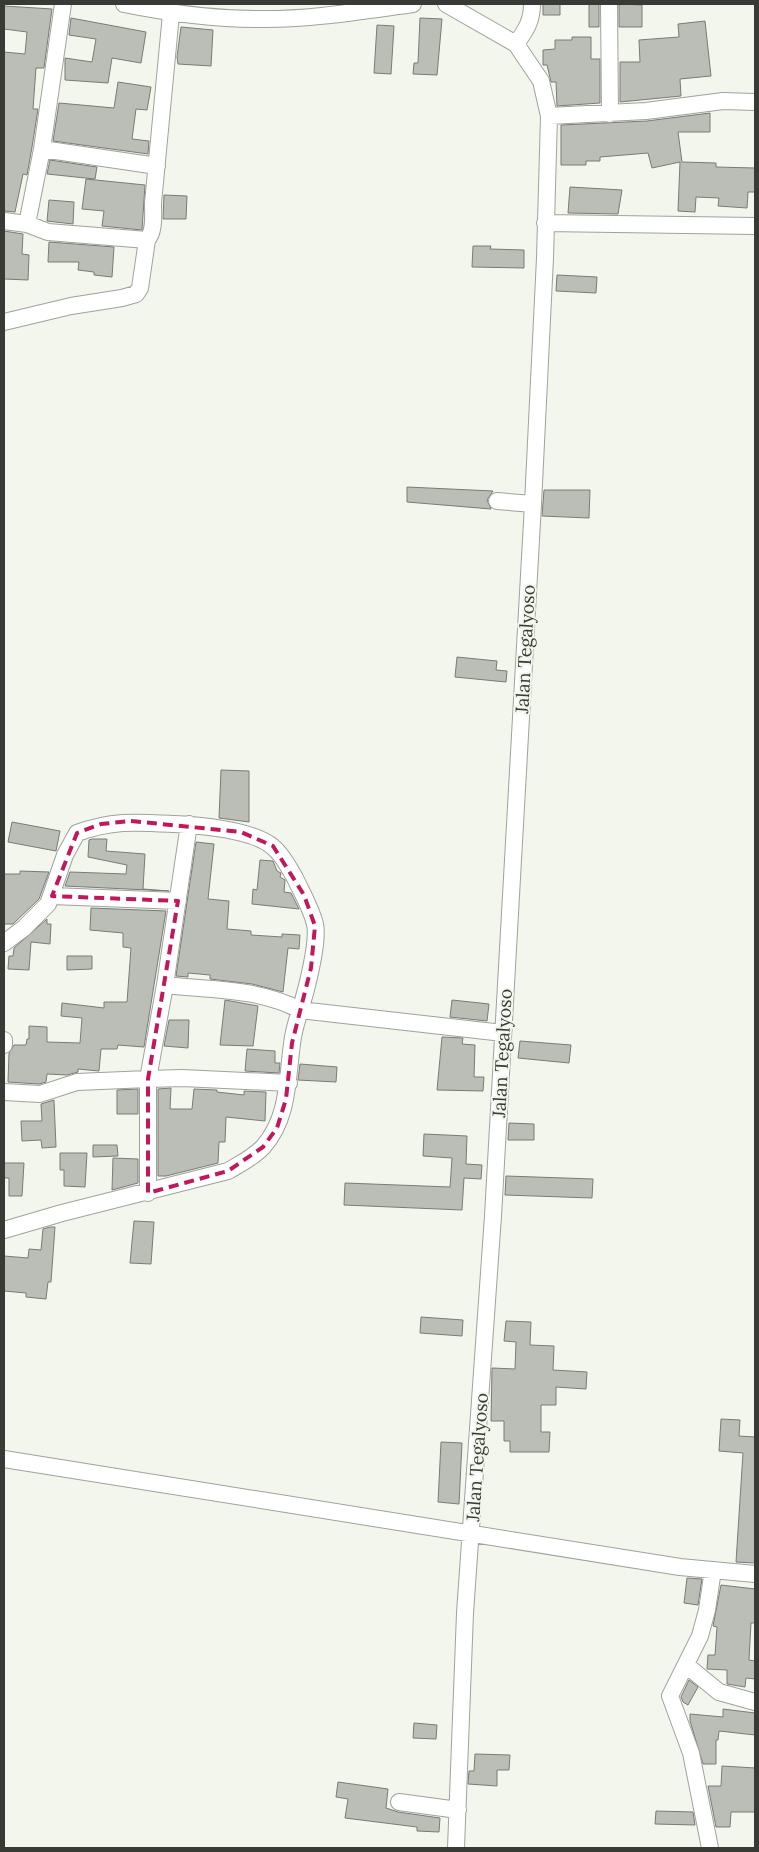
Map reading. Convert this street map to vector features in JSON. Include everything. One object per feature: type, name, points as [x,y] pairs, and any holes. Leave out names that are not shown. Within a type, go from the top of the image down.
[{"type":"street","points":[[27,224],[42,148],[63,4]]},
{"type":"street","points":[[124,4],[171,14],[257,20],[342,13],[412,4]]},
{"type":"street","points":[[446,4],[516,44],[527,28],[532,16],[532,4]]},
{"type":"street","points":[[609,4],[610,114]]},
{"type":"street","points":[[4,322],[71,306],[136,294],[143,282],[147,240],[151,236],[153,224],[171,14]]},
{"type":"street","name":"Jalan Tegalyoso","points":[[456,1848],[465,1613],[493,1216],[545,258],[549,116],[541,82],[516,44]]},
{"type":"street","points":[[549,116],[610,114],[723,101],[755,102]]},
{"type":"street","points":[[42,148],[157,166]]},
{"type":"street","points":[[4,222],[27,224],[48,232],[147,240]]},
{"type":"street","points":[[545,223],[755,226]]},
{"type":"street","points":[[498,501],[533,504]]},
{"type":"street","points":[[4,943],[24,928],[48,904],[65,855],[76,833],[101,824],[131,821],[190,824],[241,832],[272,846],[287,864],[304,895],[315,926],[311,968],[292,1043],[288,1083],[277,1128],[263,1147],[228,1171],[148,1193],[62,1213],[4,1230]]},
{"type":"street","points":[[148,1193],[148,1079],[190,824]]},
{"type":"street","points":[[52,896],[178,901]]},
{"type":"street","points":[[4,927],[24,928]]},
{"type":"street","points":[[165,985],[255,993],[283,1001],[300,1010],[503,1033]]},
{"type":"street","points":[[4,1040],[4,1045]]},
{"type":"street","points":[[4,1092],[40,1094],[76,1082],[148,1079],[191,1078],[288,1083]]},
{"type":"street","points":[[4,1459],[680,1567],[755,1574]]},
{"type":"street","points":[[710,1848],[691,1753],[670,1696],[700,1636],[707,1610],[713,1570]]},
{"type":"street","points":[[686,1665],[719,1692],[755,1702]]},
{"type":"street","points":[[399,1802],[458,1810]]},
{"type":"highlighted area","points":[[131,821],[241,832],[273,846],[304,895],[315,926],[311,968],[292,1043],[286,1099],[277,1128],[263,1147],[228,1171],[148,1193],[148,1079],[178,901],[52,896],[77,833],[101,824]]},
{"type":"building","points":[[543,4],[560,4],[560,15],[543,15]]},
{"type":"building","points":[[589,4],[599,4],[599,27],[589,27]]},
{"type":"building","points":[[619,4],[642,5],[642,27],[619,27]]},
{"type":"building","points":[[4,6],[52,9],[44,68],[36,68],[33,109],[38,109],[27,175],[23,174],[15,212],[4,211],[4,52],[25,54],[27,32],[4,29]]},
{"type":"building","points":[[71,18],[146,32],[141,63],[112,58],[108,83],[65,80],[65,58],[92,62],[96,39],[69,35]]},
{"type":"building","points":[[420,18],[442,19],[437,75],[413,74],[414,63],[418,63]]},
{"type":"building","points":[[705,21],[711,76],[680,79],[681,96],[620,102],[620,62],[640,62],[639,40],[679,37],[678,24]]},
{"type":"building","points":[[377,25],[394,26],[391,74],[374,73]]},
{"type":"building","points":[[181,27],[213,30],[211,66],[178,64],[177,57]]},
{"type":"building","points":[[572,37],[591,37],[591,59],[600,59],[600,103],[557,106],[556,82],[551,82],[547,65],[543,65],[543,50],[555,49],[555,40],[572,40]]},
{"type":"building","points":[[118,82],[151,87],[147,110],[136,109],[132,139],[149,141],[148,154],[53,141],[59,103],[114,108]]},
{"type":"building","points":[[710,113],[710,132],[678,132],[682,162],[716,163],[716,167],[755,168],[755,192],[748,192],[747,208],[718,206],[719,198],[696,197],[695,212],[678,211],[680,162],[652,168],[648,153],[600,157],[600,161],[586,161],[586,165],[561,165],[561,125],[647,121]]},
{"type":"building","points":[[50,160],[97,167],[95,179],[47,174]]},
{"type":"building","points":[[86,179],[145,185],[142,230],[102,226],[104,211],[82,209]]},
{"type":"building","points":[[570,187],[622,190],[618,214],[568,213]]},
{"type":"building","points":[[164,195],[187,196],[186,219],[163,219]]},
{"type":"building","points":[[49,200],[74,202],[73,224],[47,221]]},
{"type":"building","points":[[4,231],[23,234],[22,254],[29,255],[28,280],[4,279]]},
{"type":"building","points":[[49,242],[114,247],[112,277],[94,275],[94,272],[78,270],[79,262],[48,262]]},
{"type":"building","points":[[473,246],[491,246],[490,249],[524,250],[524,268],[472,267]]},
{"type":"building","points":[[557,275],[597,277],[596,293],[556,291]]},
{"type":"building","points":[[407,487],[493,491],[487,500],[491,509],[407,502]]},
{"type":"building","points":[[544,490],[590,490],[589,518],[542,516]]},
{"type":"building","points":[[457,657],[497,661],[496,670],[507,671],[506,682],[455,677]]},
{"type":"building","points":[[221,770],[249,771],[249,822],[219,818]]},
{"type":"building","points":[[12,822],[60,831],[56,851],[8,842]]},
{"type":"building","points":[[107,839],[106,851],[145,854],[143,889],[169,891],[65,886],[70,872],[126,874],[127,865],[88,857],[89,840]]},
{"type":"building","points":[[196,842],[214,844],[208,899],[229,901],[227,929],[251,931],[251,935],[282,937],[282,934],[300,935],[299,949],[288,948],[283,992],[252,984],[210,979],[210,975],[188,973],[188,977],[176,976]]},
{"type":"building","points":[[260,860],[273,861],[277,871],[281,873],[280,877],[285,880],[284,892],[291,893],[299,909],[252,904],[253,889],[257,890]]},
{"type":"building","points":[[20,871],[49,872],[39,899],[13,924],[4,924],[4,874],[20,874]]},
{"type":"building","points":[[91,908],[166,911],[144,1047],[118,1045],[117,1049],[101,1049],[99,1071],[78,1069],[78,1072],[67,1075],[47,1074],[46,1082],[39,1084],[8,1082],[9,1053],[14,1045],[26,1045],[27,1039],[29,1039],[29,1026],[47,1027],[47,1042],[80,1043],[82,1018],[61,1016],[62,1003],[104,1008],[104,1002],[127,1002],[131,948],[123,947],[123,933],[90,930]]},
{"type":"building","points":[[47,919],[47,924],[51,924],[50,944],[31,942],[29,970],[8,969],[9,956],[13,956],[14,948]]},
{"type":"building","points":[[67,956],[92,956],[92,969],[67,970]]},
{"type":"building","points":[[225,1000],[258,1006],[253,1046],[220,1045]]},
{"type":"building","points":[[452,1000],[489,1004],[487,1021],[450,1017]]},
{"type":"building","points":[[169,1020],[189,1020],[188,1048],[164,1046]]},
{"type":"building","points":[[442,1037],[463,1038],[462,1044],[475,1045],[474,1077],[484,1077],[483,1091],[437,1090]]},
{"type":"building","points":[[520,1041],[571,1045],[569,1063],[518,1058]]},
{"type":"building","points":[[247,1049],[275,1051],[275,1063],[280,1063],[279,1073],[245,1071]]},
{"type":"building","points":[[300,1064],[337,1067],[336,1082],[298,1080]]},
{"type":"building","points":[[171,1088],[170,1109],[192,1109],[194,1089],[217,1090],[217,1092],[244,1095],[244,1091],[266,1092],[265,1121],[226,1117],[225,1142],[219,1142],[218,1163],[166,1176],[158,1176],[158,1089]]},
{"type":"building","points":[[138,1089],[138,1114],[117,1114],[117,1090]]},
{"type":"building","points":[[54,1100],[56,1147],[42,1148],[41,1140],[22,1141],[21,1121],[42,1121],[41,1104]]},
{"type":"building","points":[[509,1123],[534,1124],[534,1140],[508,1140]]},
{"type":"building","points":[[424,1134],[467,1136],[466,1164],[482,1165],[481,1179],[464,1178],[462,1210],[344,1205],[345,1183],[450,1187],[452,1158],[423,1156]]},
{"type":"building","points":[[93,1145],[117,1145],[118,1156],[93,1157]]},
{"type":"building","points":[[60,1153],[87,1153],[85,1187],[64,1186],[64,1170],[60,1170]]},
{"type":"building","points":[[113,1158],[138,1159],[138,1183],[112,1190]]},
{"type":"building","points":[[4,1163],[24,1163],[22,1196],[9,1196],[9,1178],[4,1178]]},
{"type":"building","points":[[506,1176],[593,1179],[592,1198],[505,1195]]},
{"type":"building","points":[[134,1221],[154,1222],[151,1264],[130,1263]]},
{"type":"building","points":[[55,1227],[51,1282],[48,1282],[46,1299],[26,1297],[26,1293],[4,1291],[4,1256],[28,1258],[29,1249],[41,1250],[43,1229]]},
{"type":"building","points":[[421,1317],[463,1320],[462,1336],[420,1333]]},
{"type":"building","points":[[506,1321],[531,1322],[530,1345],[554,1346],[553,1370],[587,1372],[586,1389],[556,1387],[556,1405],[541,1405],[541,1432],[550,1432],[549,1452],[510,1452],[510,1441],[504,1441],[504,1421],[491,1421],[492,1368],[515,1369],[516,1342],[504,1341]]},
{"type":"building","points":[[721,1419],[740,1420],[739,1436],[755,1437],[755,1563],[736,1562],[743,1453],[719,1451]]},
{"type":"building","points":[[441,1442],[462,1443],[459,1504],[438,1502]]},
{"type":"building","points":[[687,1578],[702,1579],[698,1605],[684,1603]]},
{"type":"building","points":[[721,1585],[755,1589],[755,1623],[751,1623],[749,1660],[755,1661],[755,1679],[746,1678],[745,1687],[727,1684],[727,1670],[707,1669],[708,1655],[715,1655],[717,1627],[713,1626]]},
{"type":"building","points":[[689,1680],[698,1687],[688,1705],[683,1702],[681,1697]]},
{"type":"building","points":[[723,1709],[755,1713],[755,1735],[719,1731],[718,1740],[716,1740],[716,1764],[703,1764],[690,1721],[690,1714],[723,1717]]},
{"type":"building","points":[[414,1723],[437,1725],[436,1739],[413,1738]]},
{"type":"building","points":[[475,1754],[510,1755],[509,1770],[497,1770],[497,1786],[468,1784],[469,1771],[474,1771]]},
{"type":"building","points":[[722,1766],[755,1768],[755,1812],[731,1812],[730,1827],[716,1827],[708,1786],[721,1786]]},
{"type":"building","points":[[338,1782],[388,1789],[386,1808],[398,1812],[440,1818],[439,1832],[417,1831],[417,1827],[345,1818],[348,1799],[336,1797]]},
{"type":"building","points":[[656,1811],[693,1812],[695,1825],[655,1824]]}]
